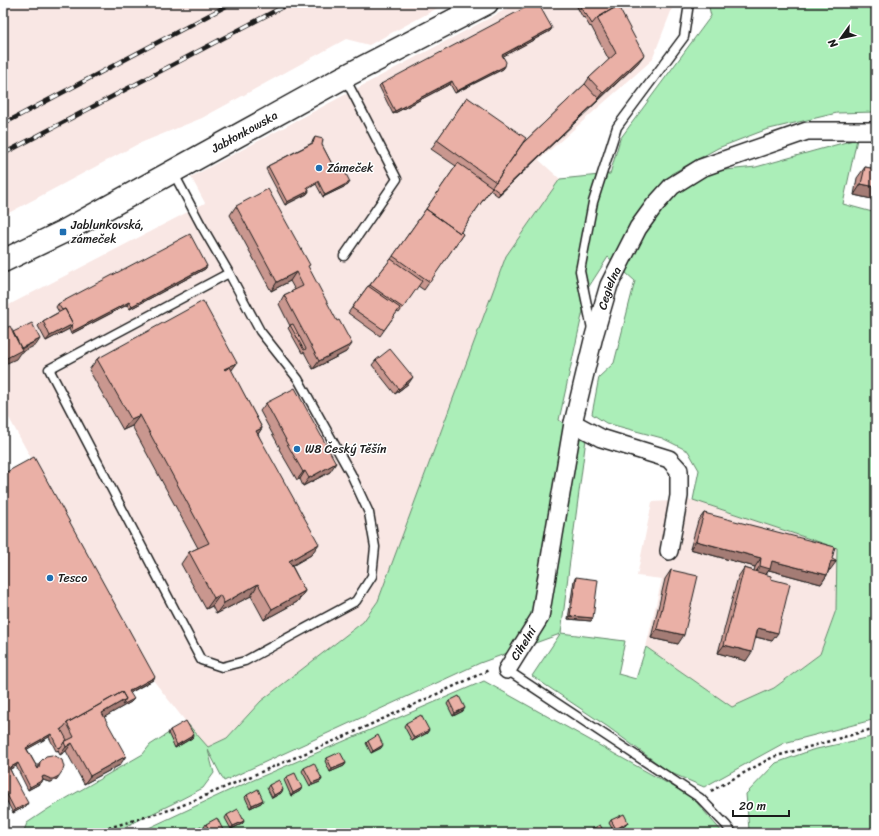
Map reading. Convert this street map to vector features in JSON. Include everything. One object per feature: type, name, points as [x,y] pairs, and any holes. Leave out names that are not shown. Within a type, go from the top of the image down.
[{"type":"main road","name":"Jabłonkowska","points":[[3,261],[63,232],[344,78],[487,3]]},
{"type":"street","name":"Cegielna","points":[[540,617],[573,423],[594,336],[609,285],[638,228],[654,206],[672,186],[701,168],[807,131],[876,131]]},
{"type":"street","points":[[573,423],[601,438],[668,459],[679,470],[679,496],[669,551]]},
{"type":"street","name":"Cihelní","points":[[507,670],[540,617]]},
{"type":"lane","points":[[594,336],[580,271],[593,202],[617,127],[684,37],[689,3]]},
{"type":"lane","points":[[344,78],[397,179],[344,256]]},
{"type":"lane","points":[[173,171],[200,223],[229,273],[260,331],[298,379],[351,474],[369,513],[375,547],[372,576],[356,601],[245,661],[222,667],[201,660],[49,369],[229,273]]},
{"type":"lane","points":[[507,670],[700,798],[732,833]]},
{"type":"path","points":[[91,833],[176,808],[348,734],[489,670],[507,670]]},
{"type":"path","points":[[700,798],[773,757],[876,728]]},
{"type":"shaded area","points":[[3,3],[447,3],[369,45],[346,39],[202,118],[138,144],[3,216]]},
{"type":"shaded area","points":[[518,3],[670,3],[672,9],[652,60],[539,160],[560,179],[506,256],[378,601],[363,622],[261,701],[227,738],[208,748],[153,680],[3,407],[3,308],[205,203],[191,177]]},
{"type":"shaded area","points":[[693,500],[837,548],[836,610],[820,654],[774,688],[732,707],[646,647],[662,579],[637,576],[652,502]]},
{"type":"green space","points":[[708,3],[876,3],[876,112],[837,113],[765,130],[718,148],[671,174],[756,167],[857,139],[843,204],[876,213],[876,719],[784,743],[704,787],[669,772],[608,727],[532,676],[560,634],[480,663],[224,781],[208,750],[214,773],[203,788],[112,833],[23,833],[27,823],[48,809],[143,754],[150,745],[186,722],[208,747],[227,738],[261,701],[363,622],[378,601],[506,256],[560,179],[610,174],[620,139],[711,16]],"holes":[[[608,257],[635,281],[614,363],[599,377],[592,414],[606,423],[662,438],[688,451],[699,470],[693,500],[837,548],[836,610],[820,654],[774,688],[732,707],[646,647],[636,679],[618,674],[625,641],[561,633],[586,439],[559,420],[588,288]]]},
{"type":"green space","points":[[484,681],[692,797],[723,833],[138,833],[228,791]]},
{"type":"green space","points":[[876,736],[876,833],[746,833],[749,830],[746,794],[776,763],[812,750]]},
{"type":"building","points":[[534,3],[538,3],[552,28],[502,55],[506,62],[505,66],[457,91],[452,81],[395,111],[381,84]]},
{"type":"building","points":[[578,3],[611,3],[614,8],[597,18],[592,24]]},
{"type":"building","points":[[618,6],[644,55],[603,93],[589,78],[616,53],[597,18]]},
{"type":"building","points":[[585,84],[599,99],[500,193],[492,187],[523,143]]},
{"type":"building","points":[[467,97],[526,138],[496,182],[437,140]]},
{"type":"building","points":[[315,137],[323,139],[322,145],[334,168],[341,164],[350,182],[325,195],[318,181],[307,187],[309,191],[287,202],[268,166],[313,143]]},
{"type":"building","points":[[458,163],[492,187],[460,233],[426,209]]},
{"type":"building","points":[[865,167],[876,169],[876,187],[861,184]]},
{"type":"building","points":[[268,189],[310,265],[308,266],[337,321],[339,320],[352,344],[319,361],[284,295],[303,286],[296,272],[277,282],[236,206]]},
{"type":"building","points":[[426,209],[463,234],[430,282],[393,256]]},
{"type":"building","points":[[190,234],[207,266],[132,306],[129,302],[73,331],[71,326],[73,324],[65,309],[62,310],[58,304]]},
{"type":"building","points":[[391,259],[422,281],[403,308],[370,285]]},
{"type":"building","points":[[368,286],[400,308],[384,330],[352,308]]},
{"type":"building","points":[[203,301],[237,363],[224,369],[225,370],[230,367],[262,428],[256,431],[319,544],[289,561],[305,591],[272,609],[258,584],[224,603],[220,595],[214,598],[189,552],[209,543],[140,415],[131,419],[97,359]]},
{"type":"building","points":[[65,309],[73,324],[50,336],[43,321]]},
{"type":"building","points":[[32,323],[40,339],[21,348],[13,332]]},
{"type":"building","points":[[293,324],[306,349],[304,350],[290,325]]},
{"type":"building","points":[[10,326],[22,350],[3,360],[3,330]]},
{"type":"building","points":[[390,349],[413,377],[399,389],[376,360]]},
{"type":"building","points":[[295,388],[336,463],[309,478],[305,471],[303,472],[266,403]]},
{"type":"building","name":"Tesco","points":[[34,457],[155,677],[129,691],[134,699],[122,705],[126,699],[122,692],[67,723],[61,729],[67,740],[61,747],[58,748],[51,734],[26,748],[38,769],[40,762],[46,756],[52,755],[62,760],[64,767],[59,776],[51,779],[44,776],[42,777],[43,780],[30,787],[18,763],[9,768],[28,803],[15,810],[3,787],[3,474]]},
{"type":"building","points":[[704,513],[835,547],[832,559],[836,562],[831,561],[827,575],[772,561],[770,569],[760,566],[761,558],[696,541]]},
{"type":"building","points":[[744,568],[771,576],[771,579],[790,584],[778,633],[758,628],[752,652],[724,645]]},
{"type":"building","points":[[671,570],[698,576],[684,635],[657,629]]},
{"type":"building","points":[[576,577],[598,580],[593,618],[570,616]]},
{"type":"building","points":[[122,692],[126,699],[102,713],[126,756],[90,776],[72,743],[66,747],[64,742],[74,737],[67,723]]},
{"type":"building","points":[[459,696],[465,708],[455,713],[449,701]]},
{"type":"building","points":[[421,715],[429,730],[414,738],[406,723]]},
{"type":"building","points":[[186,721],[194,735],[177,745],[170,730]]},
{"type":"building","points":[[378,735],[383,745],[373,751],[368,741]]},
{"type":"building","points":[[340,752],[346,763],[332,769],[327,758]]},
{"type":"building","points":[[314,763],[322,779],[312,783],[304,768]]},
{"type":"building","points":[[295,773],[302,788],[293,793],[286,777]]},
{"type":"building","points":[[279,780],[283,790],[274,795],[269,785]]},
{"type":"building","points":[[258,789],[263,800],[252,805],[247,795]]},
{"type":"building","points":[[238,809],[244,821],[233,826],[227,815]]},
{"type":"building","points":[[624,814],[628,822],[616,829],[611,820]]},
{"type":"building","points":[[217,818],[223,830],[218,833],[211,833],[206,824]]},
{"type":"building","points":[[600,825],[605,833],[594,833],[592,829]]},
{"type":"building","points":[[201,826],[204,833],[191,832]]},
{"type":"railway","points":[[3,124],[232,3]]},
{"type":"railway","points":[[3,154],[290,3]]},
{"type":"place","name":"Zámeček","points":[[319,168]]},
{"type":"place","name":"Jablunkovská, zámeček","points":[[63,232]]},
{"type":"place","name":"W8 Český Těšín","points":[[297,449]]},
{"type":"place","name":"Tesco","points":[[50,578]]}]
